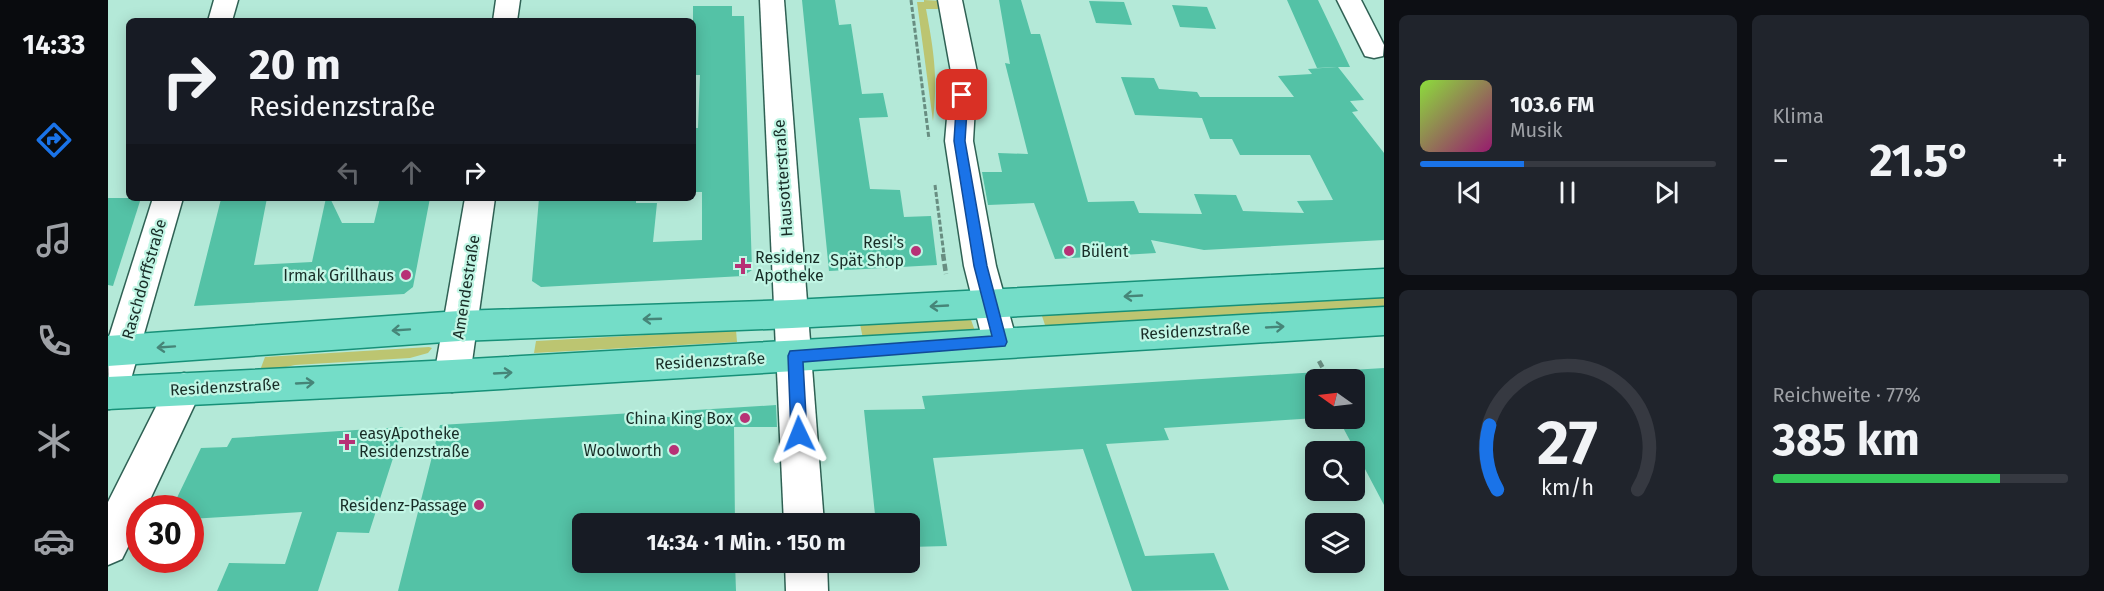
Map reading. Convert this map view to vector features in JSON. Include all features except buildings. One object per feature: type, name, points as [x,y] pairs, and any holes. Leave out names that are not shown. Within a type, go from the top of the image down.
[{"type":"main road","points":[[116,350],[459,326],[792,314],[1384,283]]},
{"type":"main road","name":"Residenzstraße","points":[[109,393],[452,376],[1384,321]]},
{"type":"street","points":[[221,18],[226,0]]},
{"type":"street","points":[[505,18],[508,0]]},
{"type":"street","name":"Hausotterstraße","points":[[772,0],[803,513]]},
{"type":"street","points":[[950,0],[964,72],[959,141],[980,266],[1000,342]]},
{"type":"street","points":[[1349,0],[1374,50]]},
{"type":"street","name":"Raschdorffstraße","points":[[109,393],[116,350],[167,201]]},
{"type":"street","name":"Amendestraße","points":[[452,376],[480,201]]},
{"type":"street","points":[[108,545],[184,389]]},
{"type":"street","points":[[806,573],[807,591]]},
{"type":"path","points":[[1319,361],[1323,369]]},
{"type":"green space","points":[[924,0],[941,1],[943,9],[926,9],[934,65],[933,121],[917,2],[924,2]]},
{"type":"green space","points":[[1384,293],[1384,308],[1046,328],[1041,313]]},
{"type":"green space","points":[[970,317],[975,331],[863,339],[860,324]]},
{"type":"green space","points":[[736,330],[737,342],[534,353],[536,341]]},
{"type":"green space","points":[[432,348],[428,353],[410,358],[295,365],[259,373],[265,357]]},
{"type":"place","name":"Resi's Spät Shop","points":[[916,251]]},
{"type":"place","name":"Bülent","points":[[1069,251]]},
{"type":"place","name":"Residenz Apotheke","points":[[743,266]]},
{"type":"place","name":"Irmak Grillhaus","points":[[406,275]]},
{"type":"place","name":"China King Box","points":[[745,418]]},
{"type":"place","name":"easyApotheke Residenzstraße","points":[[347,442]]},
{"type":"place","name":"Woolworth","points":[[674,450]]},
{"type":"place","name":"Residenz-Passage","points":[[479,505]]},
{"type":"route","points":[[799,434],[795,356],[1000,342],[980,266],[959,141],[962,95]]}]
